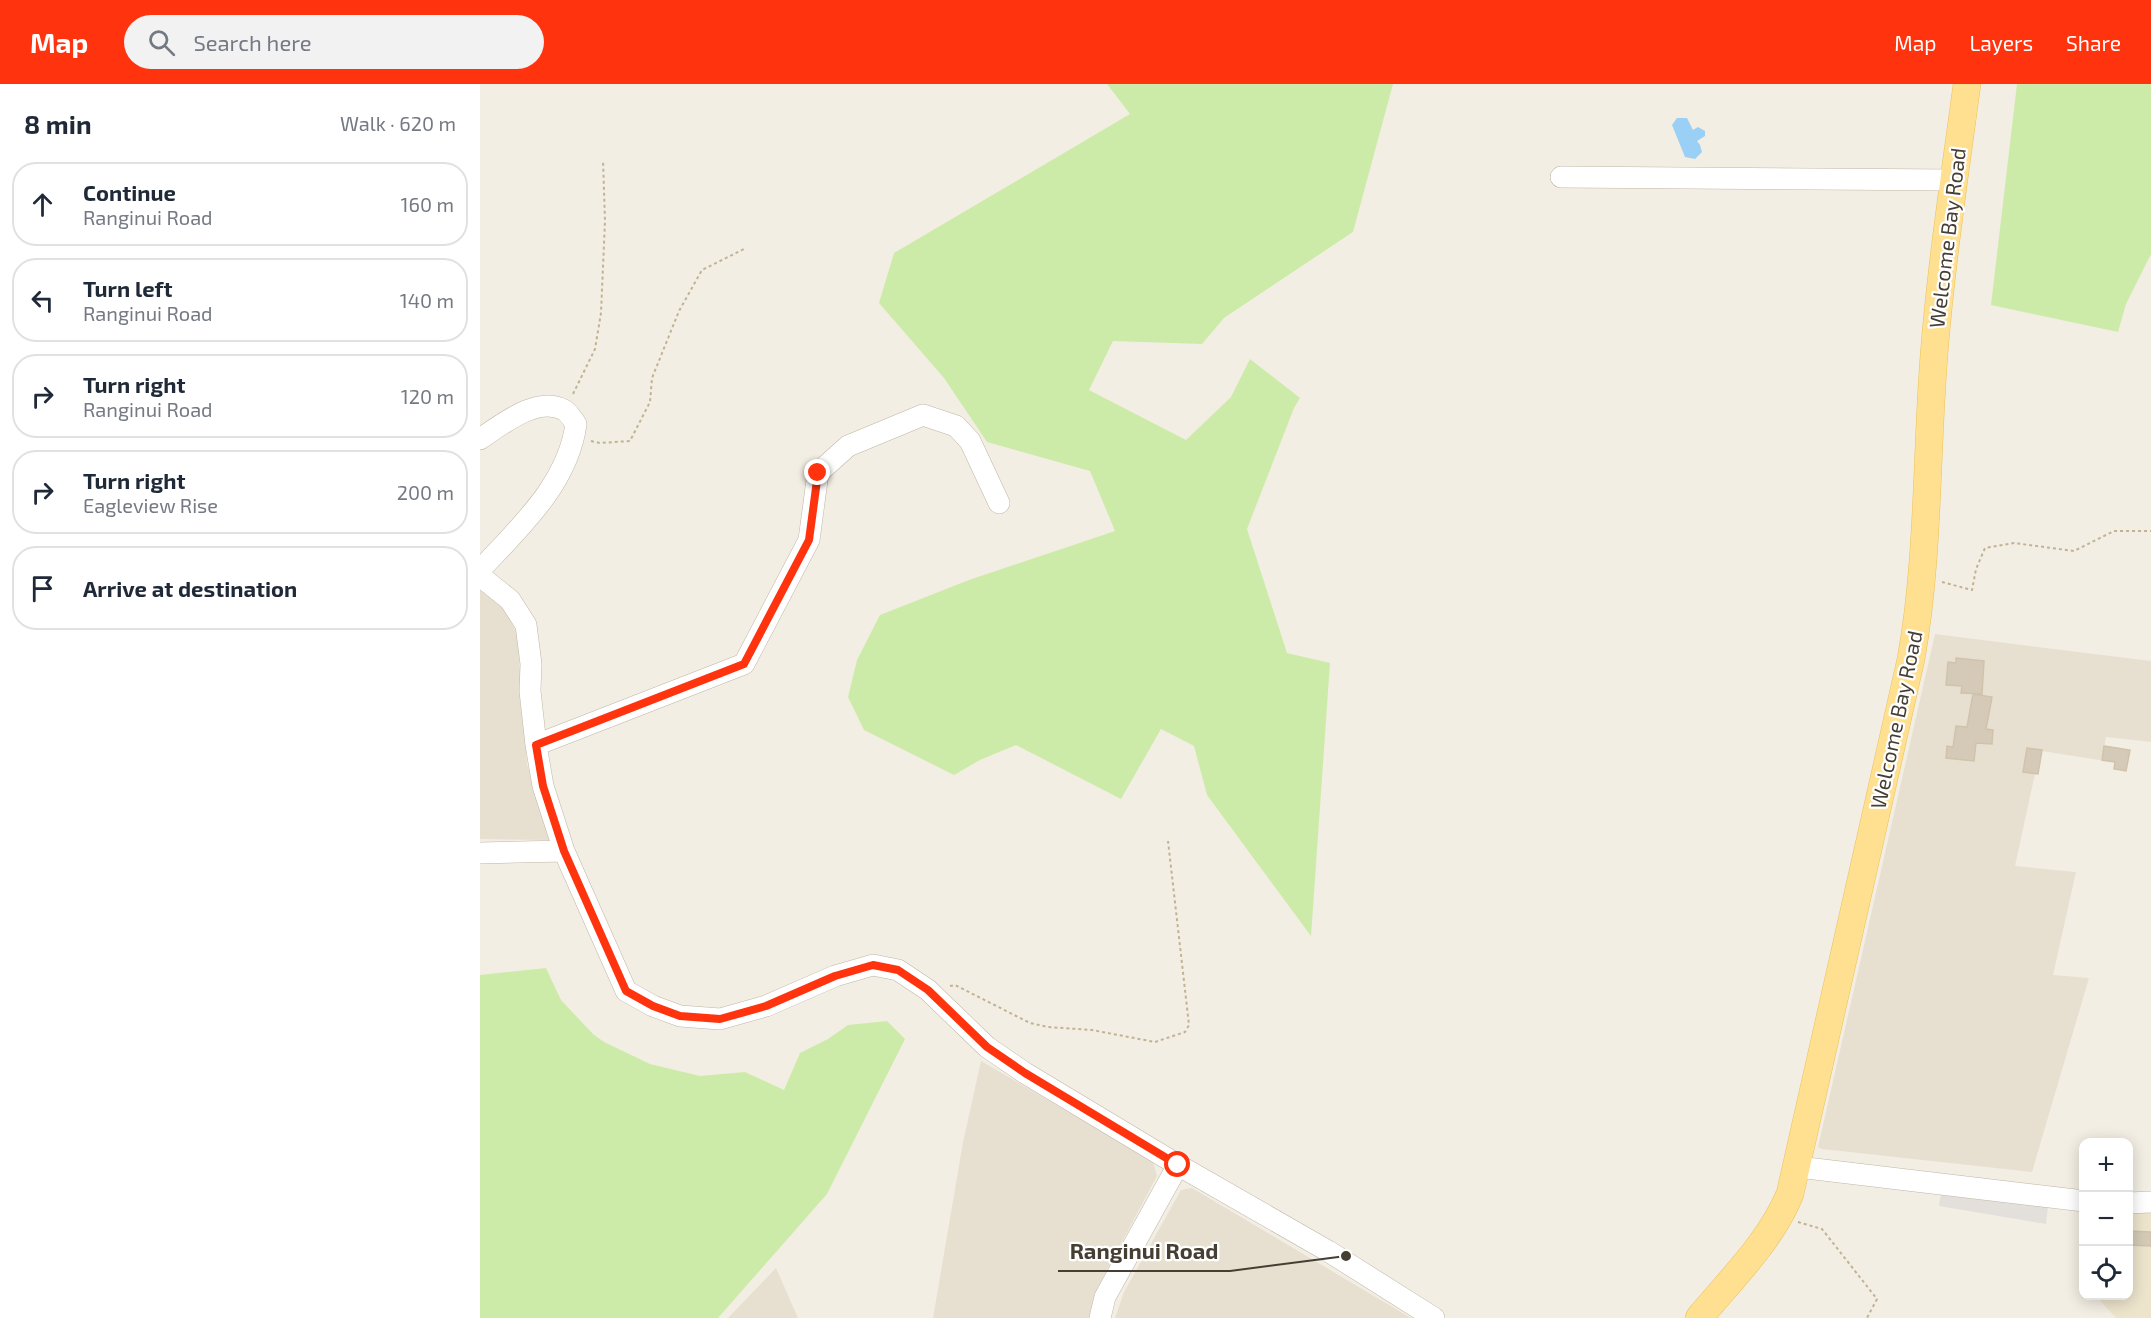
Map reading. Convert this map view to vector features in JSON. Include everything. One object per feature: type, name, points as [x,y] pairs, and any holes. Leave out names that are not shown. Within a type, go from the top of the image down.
[{"type":"main road","name":"Welcome Bay Road","points":[[1699,1318],[1764,1242],[1781,1217],[1790,1194],[1798,1167],[1911,659],[1919,616],[1934,353],[1967,84]]},
{"type":"street","points":[[1561,177],[1954,180]]},
{"type":"street","points":[[480,439],[517,414],[546,405],[564,410],[576,424],[566,464],[532,514],[481,577],[510,600],[526,625],[531,664],[530,691],[543,786],[564,851],[626,991],[653,1006],[680,1016],[720,1019],[766,1006],[835,976],[873,965],[898,970],[928,990],[987,1047],[1025,1073],[1178,1165],[1328,1251],[1434,1318]]},
{"type":"street","points":[[536,745],[744,664],[809,540],[818,473],[848,446],[923,415],[956,426],[970,441],[999,503]]},
{"type":"street","points":[[480,853],[564,851]]},
{"type":"street","points":[[1100,1318],[1105,1297],[1178,1165]]},
{"type":"street","points":[[1798,1167],[2079,1200]]},
{"type":"street","points":[[2133,1203],[2151,1202]]},
{"type":"path","points":[[564,410],[595,349],[601,313],[605,221],[603,159]]},
{"type":"path","points":[[574,438],[600,443],[630,441],[650,402],[652,378],[679,310],[702,270],[746,248]]},
{"type":"path","points":[[1922,576],[1971,590],[1976,569],[1985,548],[2014,543],[2074,551],[2114,531],[2151,531]]},
{"type":"path","points":[[928,990],[955,985],[1030,1023],[1048,1027],[1092,1030],[1155,1042],[1185,1032],[1189,1024],[1168,841]]},
{"type":"path","points":[[1781,1217],[1822,1229],[1877,1299],[1867,1318]]},
{"type":"shaded area","points":[[480,585],[490,591],[507,614],[517,634],[527,764],[550,840],[480,839]]},
{"type":"shaded area","points":[[1935,634],[2151,661],[2151,742],[2106,737],[2102,759],[2099,760],[2042,751],[2038,774],[2035,774],[2015,866],[2076,872],[2053,975],[2089,978],[2032,1172],[1818,1147]]},
{"type":"shaded area","points":[[981,1061],[1151,1160],[1154,1165],[1157,1176],[1098,1287],[1090,1318],[933,1318],[963,1142]]},
{"type":"shaded area","points":[[1942,1185],[2049,1198],[2046,1224],[1939,1206]]},
{"type":"shaded area","points":[[1192,1188],[1411,1318],[1115,1318],[1124,1292],[1181,1190]]},
{"type":"shaded area","points":[[2133,1206],[2151,1208],[2151,1318],[2116,1318],[2100,1300],[2133,1300]]},
{"type":"shaded area","points":[[776,1268],[798,1318],[728,1318]]},
{"type":"green space","points":[[1107,84],[1393,84],[1353,232],[1224,318],[1202,344],[1113,341],[1089,390],[1186,440],[1231,397],[1250,359],[1300,398],[1294,408],[1247,529],[1287,653],[1330,663],[1311,936],[1207,795],[1194,746],[1161,729],[1121,799],[1016,745],[980,760],[954,775],[864,730],[848,697],[857,660],[880,615],[969,580],[1115,531],[1090,471],[987,442],[944,378],[879,303],[894,253],[1130,114]]},
{"type":"green space","points":[[2017,84],[2151,84],[2151,254],[2126,304],[2118,332],[1991,305]]},
{"type":"green space","points":[[546,968],[561,1000],[593,1034],[604,1042],[650,1064],[700,1076],[745,1072],[784,1090],[800,1053],[828,1039],[848,1025],[887,1021],[905,1039],[827,1194],[718,1318],[480,1318],[480,975]]},
{"type":"water","points":[[1677,118],[1687,118],[1693,130],[1698,127],[1705,131],[1705,136],[1697,141],[1702,152],[1695,159],[1685,157],[1672,125]]},
{"type":"building","points":[[1956,658],[1984,661],[1982,694],[1961,693],[1962,686],[1946,685],[1948,662],[1956,663]]},
{"type":"building","points":[[1973,694],[1992,697],[1986,729],[1993,730],[1992,744],[1976,743],[1974,761],[1946,758],[1947,746],[1953,747],[1956,726],[1967,727]]},
{"type":"building","points":[[2104,746],[2130,750],[2126,771],[2114,769],[2115,762],[2102,760]]},
{"type":"building","points":[[2027,748],[2042,750],[2038,774],[2023,772]]},
{"type":"building","points":[[2133,1231],[2151,1232],[2151,1246],[2133,1245]]},
{"type":"place","name":"Ranginui Road","points":[[1346,1256]]},
{"type":"route","points":[[818,473],[809,540],[744,664],[536,745],[543,786],[564,851],[626,991],[653,1006],[680,1016],[720,1019],[766,1006],[835,976],[873,965],[898,970],[928,990],[987,1047],[1025,1073],[1178,1165]]}]
